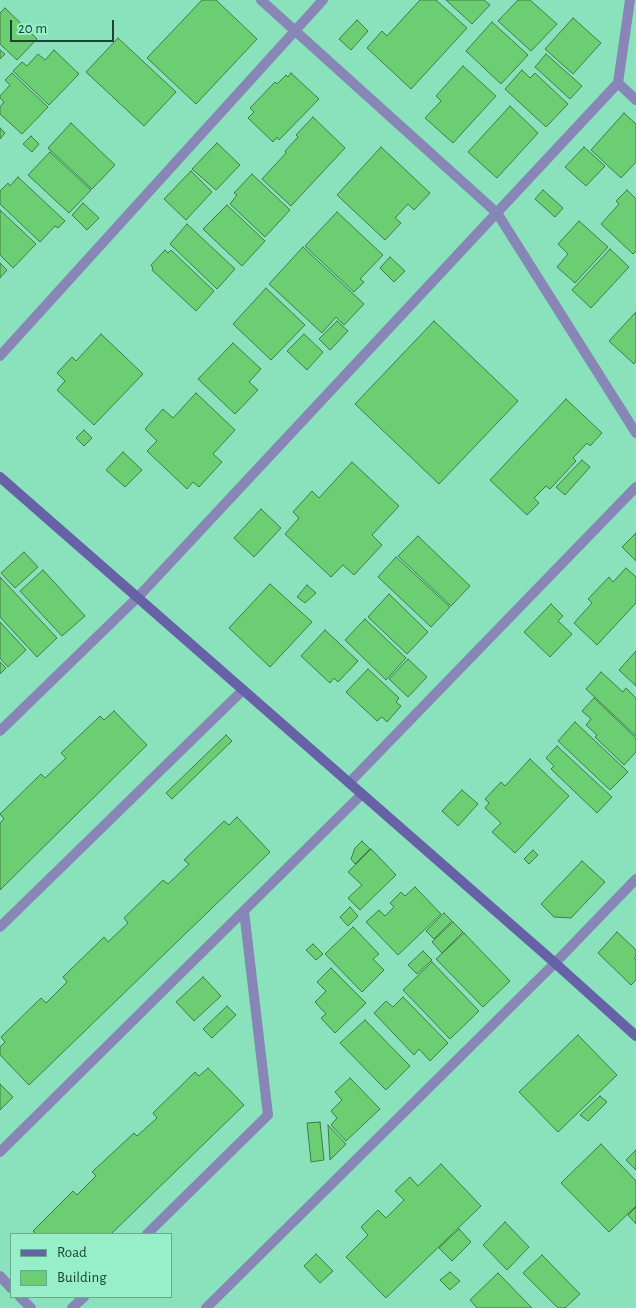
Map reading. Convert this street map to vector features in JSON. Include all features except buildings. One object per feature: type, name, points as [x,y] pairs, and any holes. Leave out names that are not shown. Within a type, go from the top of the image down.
[{"type":"street","points":[[261,0],[496,213],[636,433]]},
{"type":"street","points":[[0,356],[323,0]]},
{"type":"street","points":[[0,731],[138,597],[618,84],[630,0]]},
{"type":"street","points":[[618,84],[636,100]]},
{"type":"street","points":[[0,477],[636,1036]]},
{"type":"street","points":[[349,783],[636,487]]},
{"type":"street","points":[[0,928],[243,690]]},
{"type":"street","points":[[0,1152],[362,794]]},
{"type":"street","points":[[206,1308],[555,963],[636,879]]},
{"type":"street","points":[[148,1233],[268,1115],[244,911]]},
{"type":"street","points":[[0,1276],[10,1287]]},
{"type":"street","points":[[21,1298],[31,1308]]},
{"type":"street","points":[[72,1308],[83,1298]]}]
